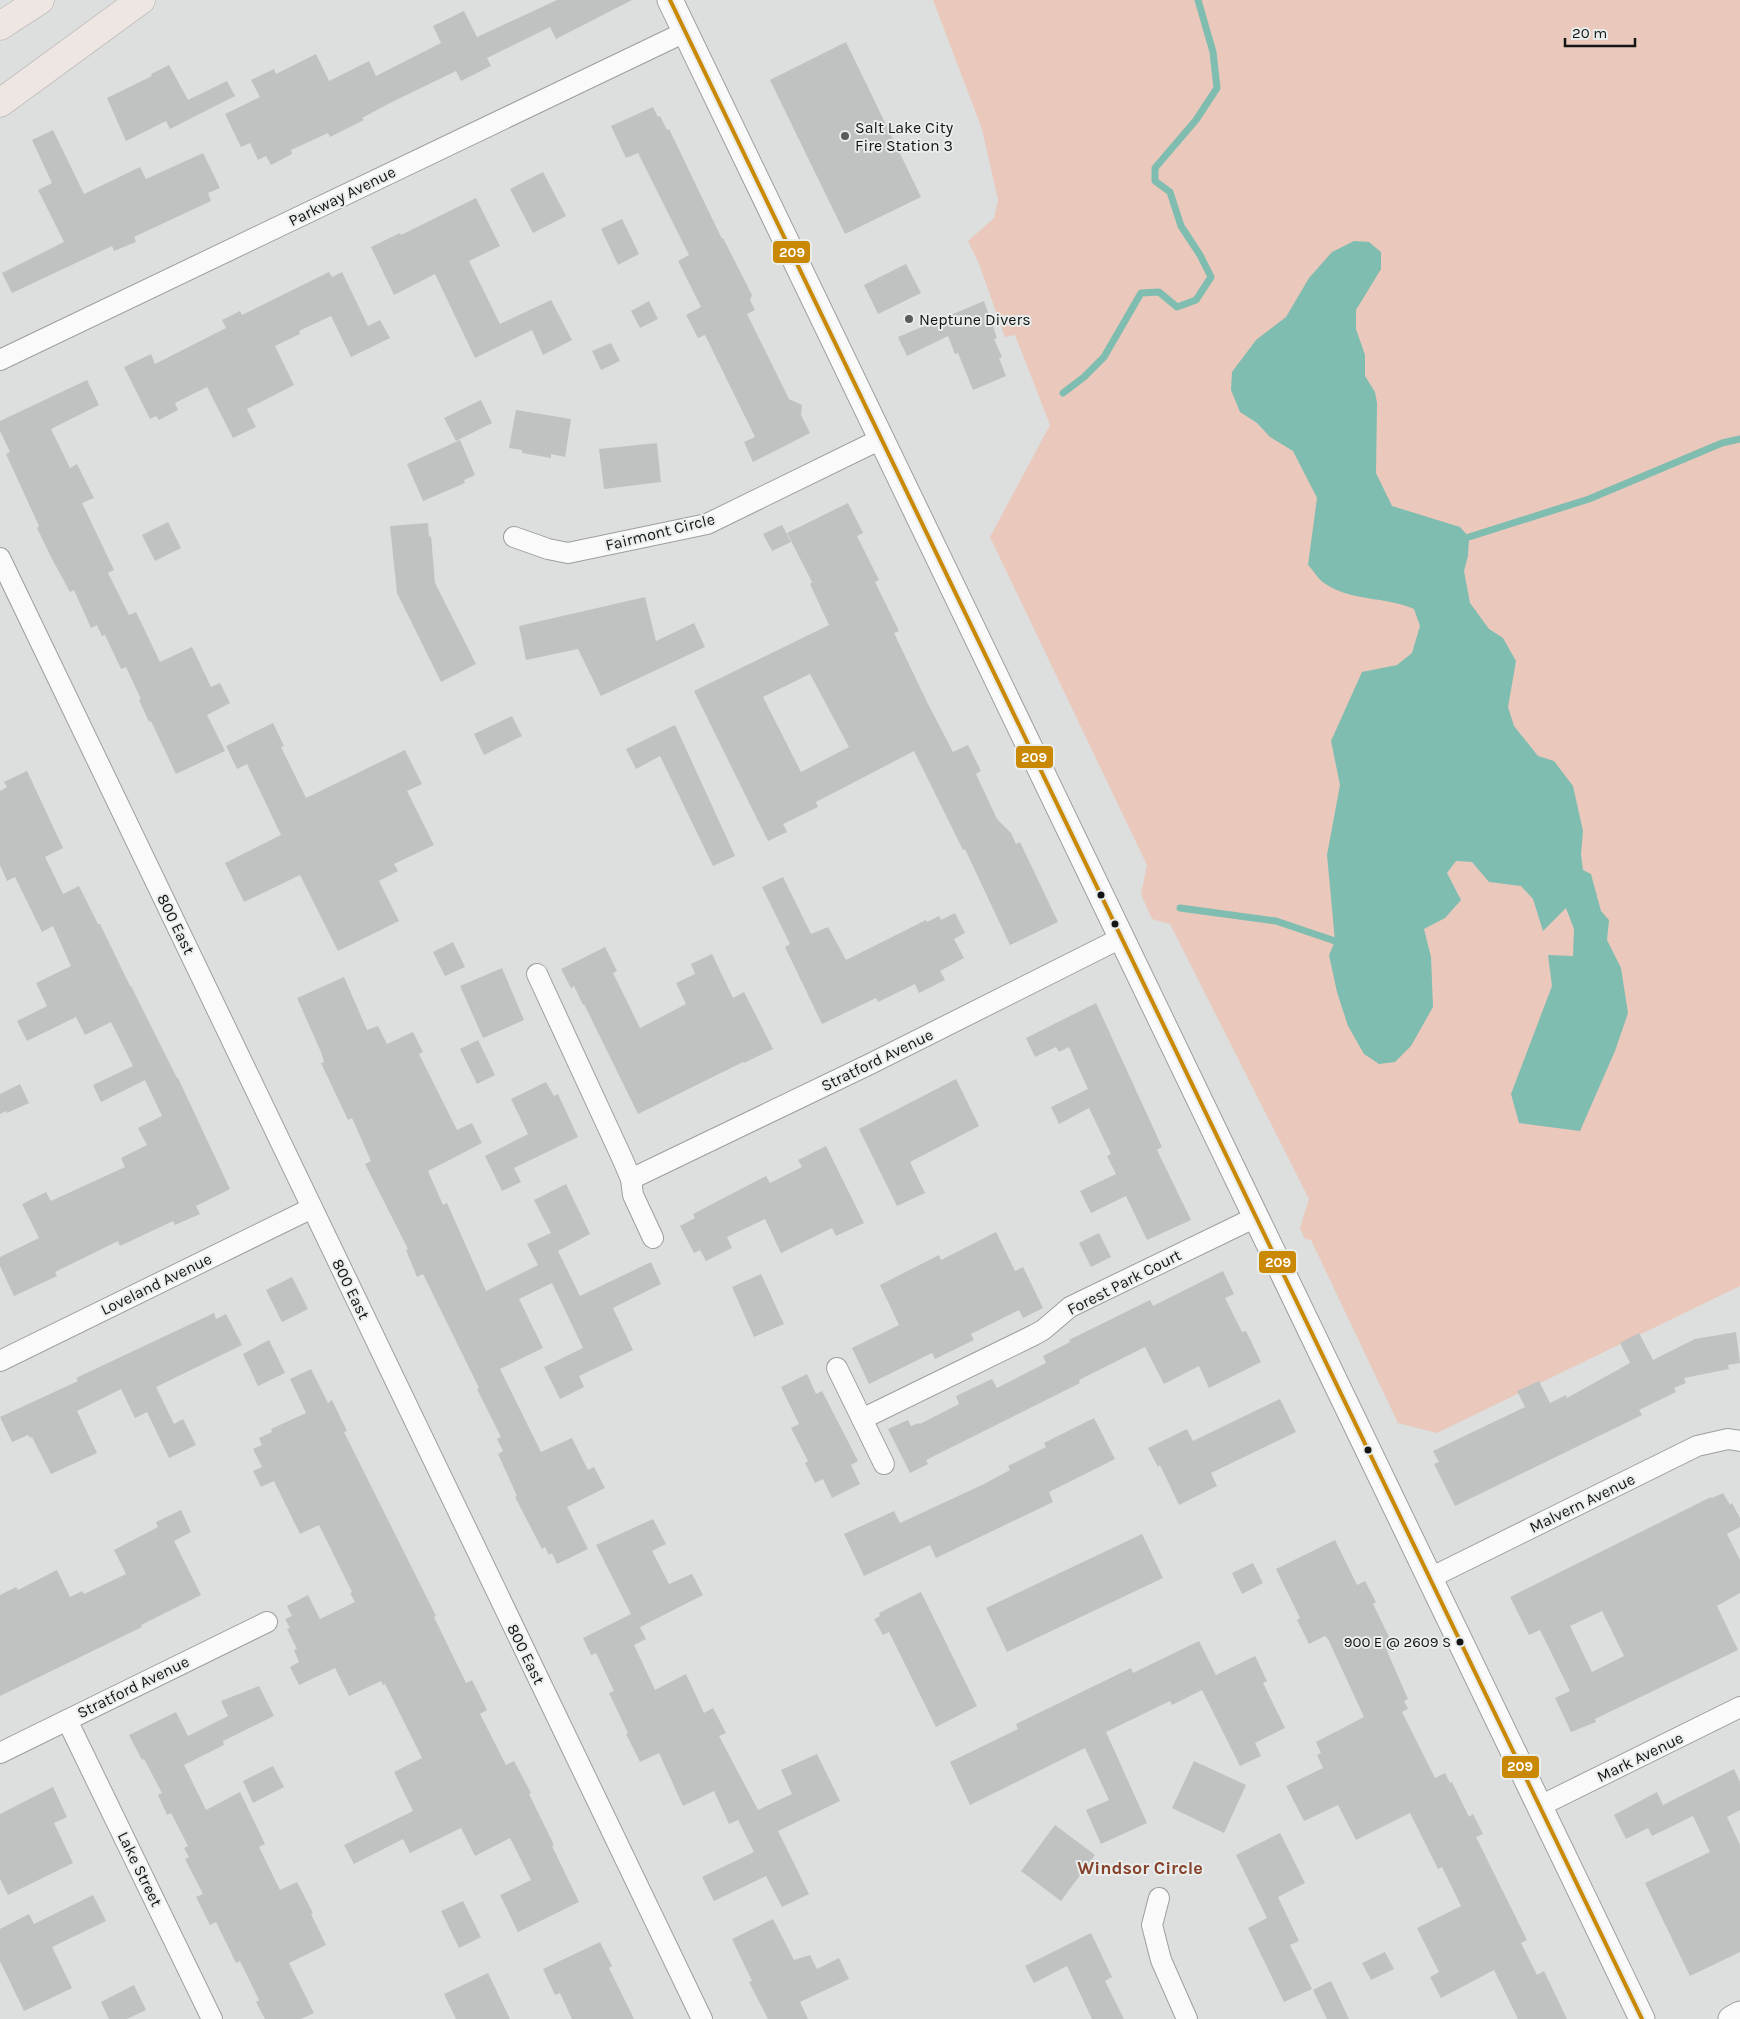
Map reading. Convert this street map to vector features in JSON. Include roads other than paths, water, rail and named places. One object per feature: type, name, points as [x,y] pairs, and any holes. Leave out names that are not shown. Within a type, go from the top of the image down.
[{"type":"highway","points":[[0,26],[40,0]]},
{"type":"highway","points":[[0,102],[141,0]]},
{"type":"street","points":[[670,0],[1642,2019]]},
{"type":"street","name":"Parkway Avenue","points":[[0,360],[685,32]]},
{"type":"street","name":"Fairmont Circle","points":[[514,536],[548,549],[568,553],[707,524],[881,439]]},
{"type":"street","name":"800 East","points":[[0,558],[702,2019]]},
{"type":"street","name":"Stratford Avenue","points":[[631,1179],[870,1064],[1121,938]]},
{"type":"street","points":[[537,974],[631,1179],[634,1195],[653,1238]]},
{"type":"street","name":"Loveland Avenue","points":[[0,1361],[312,1208]]},
{"type":"street","name":"Forest Park Court","points":[[862,1418],[1034,1335],[1043,1330],[1070,1307],[1256,1217]]},
{"type":"street","points":[[837,1368],[884,1464]]},
{"type":"street","name":"Malvern Avenue","points":[[1430,1578],[1697,1446],[1728,1438],[1739,1441]]},
{"type":"street","name":"Stratford Avenue","points":[[0,1753],[267,1622]]},
{"type":"street","name":"Mark Avenue","points":[[1540,1806],[1740,1707]]},
{"type":"street","name":"Lake Street","points":[[67,1720],[212,2019]]},
{"type":"street","points":[[1159,1898],[1152,1925],[1161,1960],[1187,2019]]},
{"type":"street","points":[[1731,2019],[1740,2014]]},
{"type":"waterway","points":[[1063,393],[1084,377],[1104,357],[1141,293],[1159,292],[1177,307],[1196,300],[1211,277],[1200,255],[1181,226],[1170,192],[1155,181],[1155,168],[1196,120],[1217,88],[1213,52],[1198,0]]},
{"type":"waterway","points":[[1469,537],[1589,499],[1722,443],[1740,439]]},
{"type":"waterway","points":[[1180,908],[1276,921],[1335,941]]},
{"type":"place","name":"Salt Lake City Fire Station 3","points":[[845,136]]},
{"type":"place","name":"Neptune Divers","points":[[909,319]]},
{"type":"place","name":"900 E @ 2609 S","points":[[1460,1642]]},
{"type":"district","name":"Windsor Circle","points":[[1140,1868]]}]
